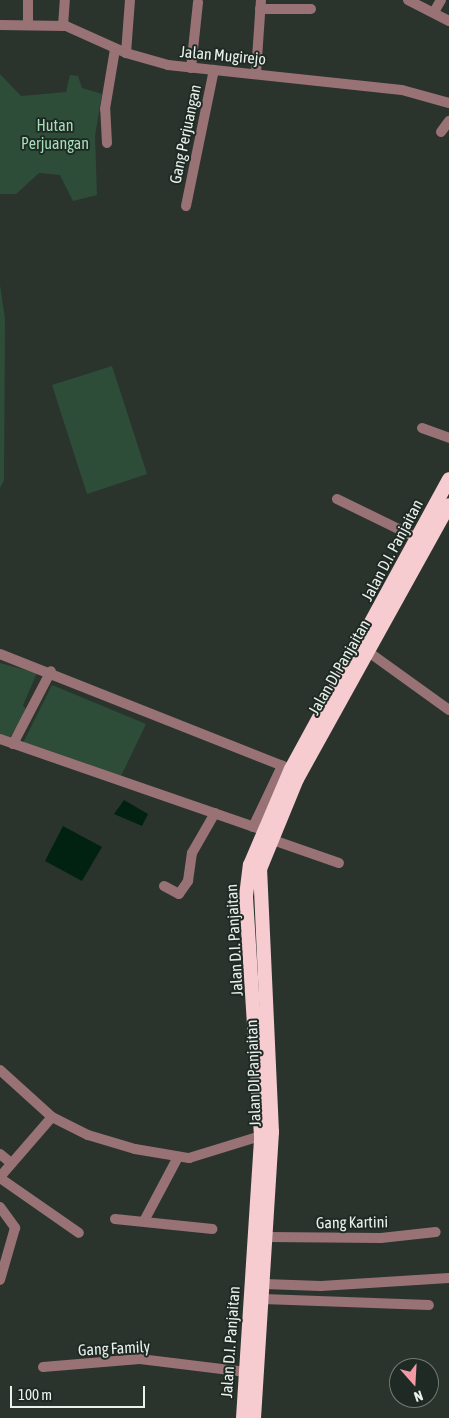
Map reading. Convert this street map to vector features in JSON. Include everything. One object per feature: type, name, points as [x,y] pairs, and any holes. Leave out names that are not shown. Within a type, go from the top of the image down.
[{"type":"highway","name":"Jalan D.I. Panjaitan","points":[[264,832],[270,802],[287,767],[365,649],[417,538],[445,502],[449,479]]},
{"type":"highway","name":"Jalan DI Panjaitan","points":[[254,1418],[256,1320],[263,1299],[268,1237],[267,1134],[259,892],[264,832],[445,502]]},
{"type":"highway","name":"Jalan D.I. Panjaitan","points":[[243,1418],[246,1372],[256,1320],[267,1134]]},
{"type":"street","points":[[28,0],[28,25]]},
{"type":"street","points":[[63,26],[66,0]]},
{"type":"street","points":[[126,53],[130,0]]},
{"type":"street","points":[[408,0],[449,21]]},
{"type":"street","points":[[434,12],[441,0]]},
{"type":"street","points":[[191,68],[198,2]]},
{"type":"street","points":[[256,73],[261,4],[311,9]]},
{"type":"street","name":"Jalan Mugirejo","points":[[0,25],[63,26],[126,53],[191,68],[256,73],[409,91],[449,103]]},
{"type":"street","points":[[107,144],[105,109],[115,49]]},
{"type":"street","name":"Gang Perjuangan","points":[[186,206],[214,70]]},
{"type":"street","points":[[441,132],[449,121]]},
{"type":"street","points":[[422,428],[449,438]]},
{"type":"street","points":[[337,499],[417,538]]},
{"type":"street","points":[[365,649],[449,710]]},
{"type":"street","points":[[0,654],[51,671],[287,767]]},
{"type":"street","points":[[13,744],[51,671]]},
{"type":"street","points":[[0,739],[215,814],[339,863]]},
{"type":"street","points":[[164,886],[179,894],[188,882],[192,853],[215,814]]},
{"type":"street","points":[[0,1070],[52,1117],[88,1135],[178,1157],[202,1156],[267,1134]]},
{"type":"street","points":[[52,1117],[0,1178],[80,1233]]},
{"type":"street","points":[[0,1154],[11,1163]]},
{"type":"street","points":[[144,1221],[178,1157]]},
{"type":"street","points":[[0,1207],[15,1228],[0,1280]]},
{"type":"street","points":[[115,1219],[212,1229]]},
{"type":"street","name":"Gang Kartini","points":[[268,1237],[381,1238],[436,1232]]},
{"type":"street","points":[[264,1284],[336,1285],[449,1278]]},
{"type":"street","points":[[263,1299],[429,1304]]},
{"type":"street","name":"Gang Family","points":[[43,1368],[140,1359],[246,1372]]},
{"type":"green space","name":"Hutan Perjuangan","points":[[0,74],[21,96],[66,92],[70,75],[78,76],[82,88],[102,94],[95,136],[97,195],[73,201],[60,175],[39,173],[16,194],[0,194]]},
{"type":"green space","points":[[0,285],[5,319],[4,480],[0,488]]},
{"type":"green space","points":[[112,366],[147,474],[87,494],[52,385]]},
{"type":"green space","points":[[0,663],[37,673],[23,705],[27,711],[10,737],[0,740]]},
{"type":"green space","points":[[52,685],[146,724],[121,776],[23,743]]},
{"type":"shaded area","points":[[124,800],[148,814],[142,826],[114,814]]},
{"type":"shaded area","points":[[63,826],[102,847],[82,881],[45,861]]}]
